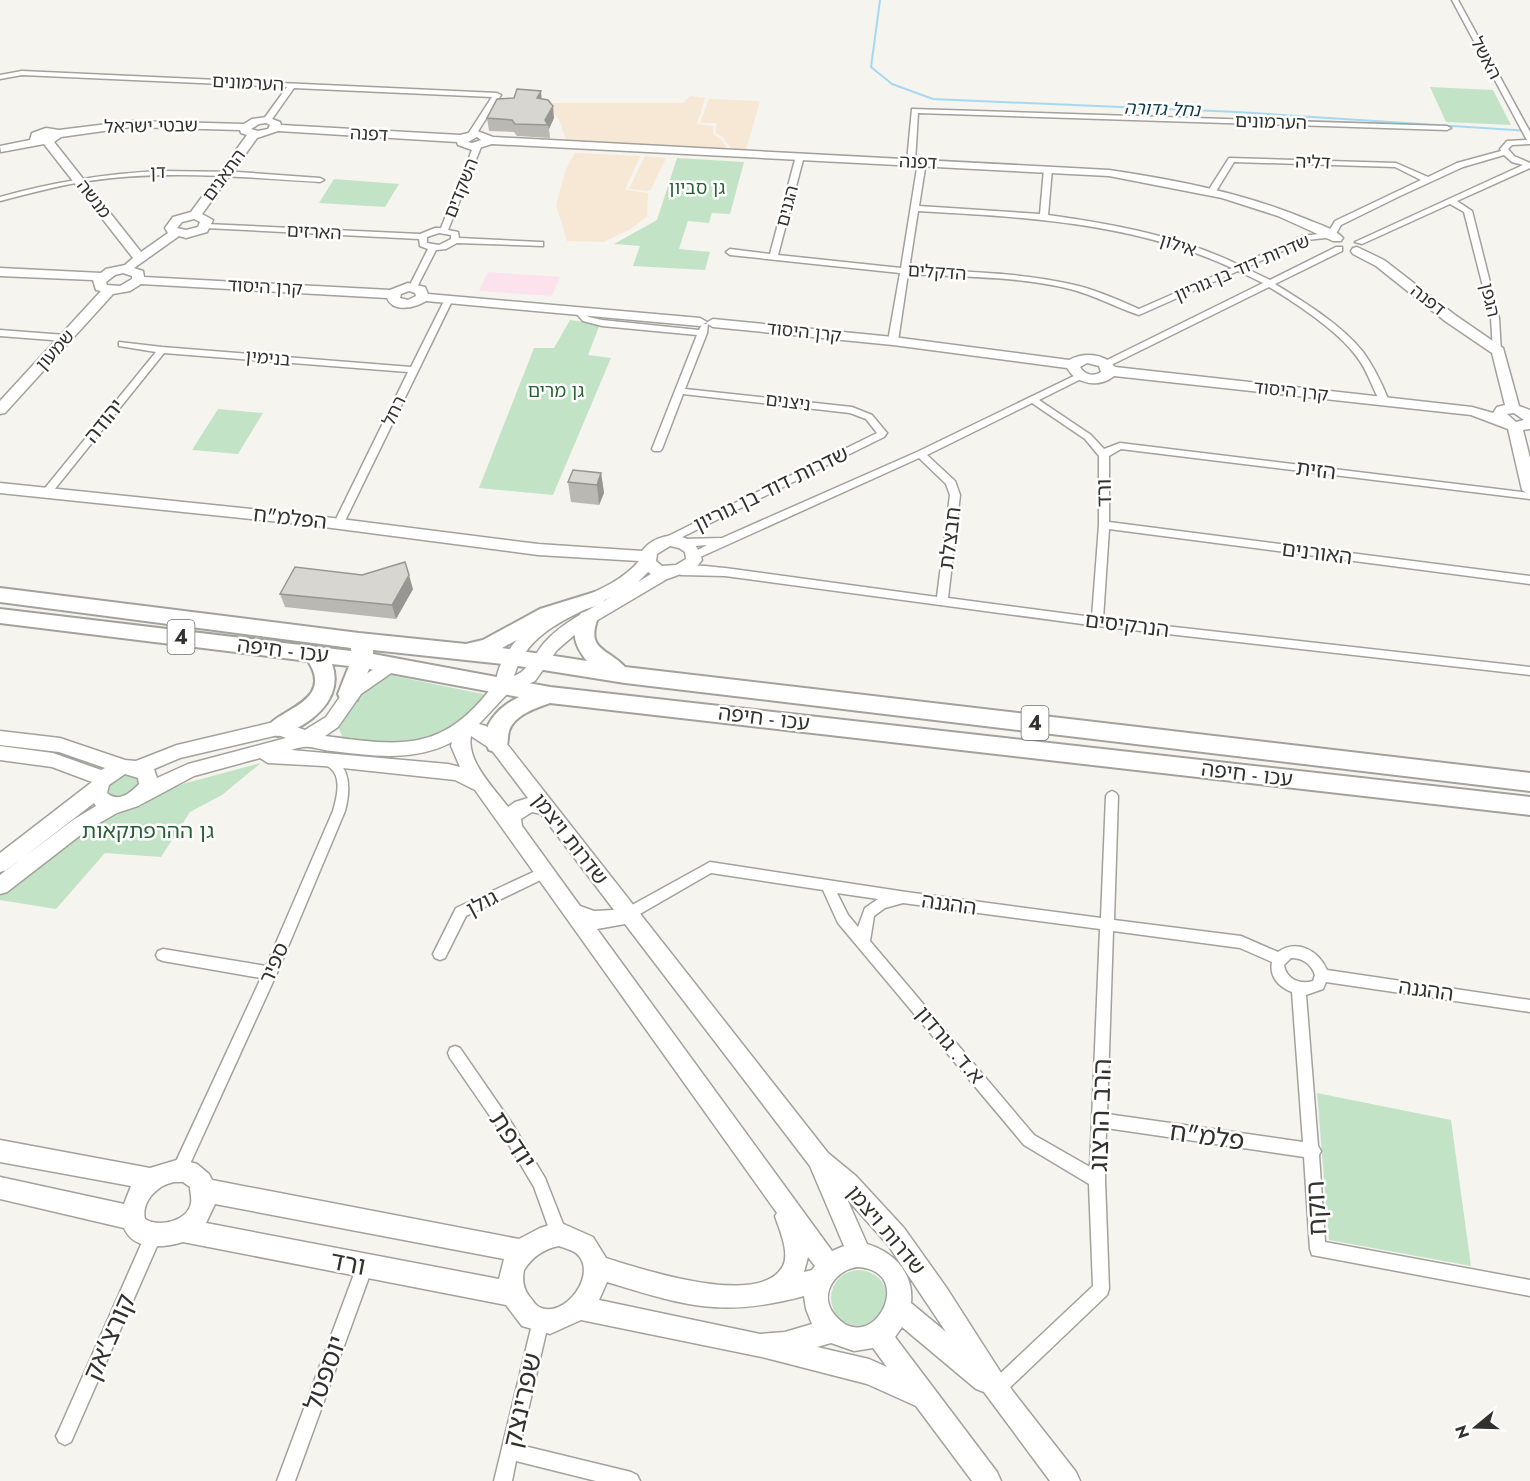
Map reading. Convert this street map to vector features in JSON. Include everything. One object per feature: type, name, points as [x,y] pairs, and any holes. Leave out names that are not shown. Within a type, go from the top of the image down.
[{"type":"highway","name":"עכו - חיפה","points":[[0,595],[360,650],[391,665],[502,688],[550,695],[1530,806]]},
{"type":"highway","points":[[463,652],[489,646],[547,614],[591,608],[583,634],[589,651],[597,660],[625,675]]},
{"type":"highway","name":"עכו - חיפה","points":[[0,616],[314,654],[360,650],[463,652],[512,657],[625,675],[1530,782]]},
{"type":"highway","points":[[349,694],[360,650]]},
{"type":"highway","points":[[278,728],[302,716],[318,701],[322,693],[323,672],[314,654]]},
{"type":"highway","points":[[496,744],[498,728],[506,717],[527,703],[550,695]]},
{"type":"street","name":"האשל","points":[[1455,0],[1528,136]]},
{"type":"street","name":"הערמונים","points":[[0,77],[22,73],[497,95],[467,137]]},
{"type":"street","points":[[267,120],[292,85]]},
{"type":"street","name":"הערמונים","points":[[917,162],[915,111],[1447,128]]},
{"type":"street","points":[[1517,117],[1530,117]]},
{"type":"street","points":[[249,131],[256,121],[267,120],[276,124],[276,129]]},
{"type":"street","name":"שבטי ישראל","points":[[1,144],[132,124],[249,131]]},
{"type":"street","name":"דפנה","points":[[249,131],[264,134],[276,129],[467,137],[484,135],[488,140],[1048,169],[1109,173],[1212,191],[1286,214],[1336,241],[1358,246],[1450,318],[1498,351]]},
{"type":"street","name":"התאנים","points":[[195,215],[225,174],[249,131]]},
{"type":"street","name":"שדרות דוד בן גוריון","points":[[1336,241],[1338,223],[1460,165],[1505,152],[1504,149],[1510,143],[1528,136]]},
{"type":"street","name":"מנשה","points":[[46,137],[140,258]]},
{"type":"street","points":[[467,137],[465,145],[477,147],[488,140]]},
{"type":"street","name":"השקדים","points":[[444,230],[477,147]]},
{"type":"street","points":[[1505,152],[1514,160],[1530,165]]},
{"type":"street","name":"הגנים","points":[[773,257],[800,156]]},
{"type":"street","name":"דליה","points":[[1212,191],[1232,160],[1396,165],[1428,180]]},
{"type":"street","points":[[893,341],[914,208],[917,162]]},
{"type":"street","points":[[1358,246],[1530,165]]},
{"type":"street","points":[[1044,216],[1048,169]]},
{"type":"street","name":"דן","points":[[0,198],[77,179],[158,171],[320,180]]},
{"type":"street","name":"הגפן","points":[[1451,201],[1468,211],[1495,318],[1508,416],[1530,490]]},
{"type":"street","name":"אילון","points":[[914,208],[1044,216],[1151,236],[1190,247],[1240,268],[1302,302],[1358,352],[1374,376],[1384,401]]},
{"type":"street","points":[[0,272],[101,278],[111,272],[124,269],[175,232],[192,233],[206,226],[207,220],[195,215],[183,217],[173,222],[171,228],[175,232]]},
{"type":"street","name":"הארזים","points":[[206,226],[422,237]]},
{"type":"street","points":[[455,240],[455,234],[444,230],[432,231],[422,237],[423,244],[433,248],[445,247],[455,240],[540,244]]},
{"type":"street","name":"שדרות דוד בן גוריון","points":[[1139,312],[1305,238],[1336,241]]},
{"type":"street","name":"שדרות דוד בן גוריון","points":[[1108,368],[1270,284],[1336,241]]},
{"type":"street","points":[[418,292],[433,248]]},
{"type":"street","name":"הדקלים","points":[[730,252],[904,270],[1007,277],[1069,286],[1102,296],[1139,312]]},
{"type":"street","points":[[101,278],[99,281],[101,287],[109,290],[123,289],[139,277],[135,271],[124,269]]},
{"type":"street","name":"קרן היסוד","points":[[138,280],[393,294],[393,299],[403,304],[413,303],[418,292],[449,299],[706,326],[893,341],[1077,371],[1079,360],[1089,358],[1108,368],[1508,416]]},
{"type":"street","name":"שמעון","points":[[0,409],[109,290]]},
{"type":"street","name":"רחל","points":[[339,524],[449,299]]},
{"type":"street","points":[[657,449],[706,326]]},
{"type":"street","points":[[0,333],[65,338]]},
{"type":"street","name":"בנימין","points":[[122,344],[162,350],[414,370]]},
{"type":"street","name":"יהודה","points":[[46,493],[162,350]]},
{"type":"street","points":[[1077,371],[1091,380],[1101,379],[1108,368]]},
{"type":"street","name":"שדרות דוד בן גוריון","points":[[502,688],[505,672],[517,648],[531,634],[554,618],[591,608],[662,575],[676,572],[690,552],[729,540],[920,454],[1033,400],[1077,371]]},
{"type":"street","name":"ניצנים","points":[[682,391],[852,410],[861,413],[875,423],[881,430],[881,435]]},
{"type":"street","name":"ורד","points":[[1033,400],[1088,437],[1104,454],[1104,525],[1097,622]]},
{"type":"street","points":[[1508,416],[1524,426],[1530,421]]},
{"type":"street","name":"שדרות דוד בן גוריון","points":[[278,728],[307,738],[347,746],[416,749],[446,739],[464,728],[502,688],[529,677],[558,639],[591,608],[640,572],[654,551],[881,435]]},
{"type":"street","name":"הזית","points":[[1104,454],[1120,446],[1530,496]]},
{"type":"street","name":"חבצלת","points":[[920,454],[951,483],[955,495],[942,600]]},
{"type":"street","name":"הפלמ\"ח","points":[[0,488],[339,524],[579,554],[607,556],[654,551]]},
{"type":"street","name":"האורנים","points":[[1104,525],[1530,580]]},
{"type":"street","name":"שדרות דוד בן גוריון","points":[[690,552],[729,540]]},
{"type":"street","name":"הפלמ\"ח","points":[[579,554],[617,547],[654,551]]},
{"type":"street","points":[[676,572],[655,569],[654,551],[690,552]]},
{"type":"street","name":"הנרקיסים","points":[[690,552],[725,572]]},
{"type":"street","points":[[607,556],[624,569],[624,584]]},
{"type":"street","name":"הנרקיסים","points":[[676,572],[699,570],[725,572],[1097,622],[1530,671]]},
{"type":"street","name":"שדרות דוד בן גוריון","points":[[144,793],[188,771],[307,738],[332,722],[349,694],[366,680],[391,665]]},
{"type":"street","points":[[332,722],[335,737],[347,746]]},
{"type":"street","points":[[0,864],[101,784],[113,771],[177,752],[278,728]]},
{"type":"street","name":"שדרות ויצמן","points":[[824,1273],[782,1200],[482,786],[462,754],[460,737],[464,728],[480,731],[496,744],[820,1161],[854,1189],[880,1216],[935,1290],[996,1389],[1067,1481]]},
{"type":"street","points":[[0,738],[60,745],[147,774],[147,786],[144,793],[130,802],[114,805],[71,831],[0,886]]},
{"type":"street","points":[[0,753],[53,760],[101,784]]},
{"type":"street","points":[[240,757],[324,759],[448,771],[460,774],[482,786]]},
{"type":"street","name":"ספיר","points":[[180,1170],[270,973],[339,811],[343,797],[342,774],[338,767],[324,759]]},
{"type":"street","points":[[101,784],[101,800],[114,805]]},
{"type":"street","name":"הרב הרצוג","points":[[996,1389],[1101,1289],[1097,1180],[1112,796]]},
{"type":"street","points":[[513,828],[511,818],[522,807],[537,804],[547,809]]},
{"type":"street","name":"ההגנה","points":[[628,914],[710,867],[906,898],[1241,942],[1279,959]]},
{"type":"street","name":"גולן","points":[[440,954],[460,912],[544,872]]},
{"type":"street","name":"א.ד. גורדון","points":[[827,886],[843,919],[1029,1140],[1097,1180]]},
{"type":"street","points":[[863,943],[865,918],[875,906],[906,898]]},
{"type":"street","points":[[574,912],[600,922],[628,914]]},
{"type":"street","points":[[1289,952],[1304,954],[1316,962],[1322,975],[1318,986],[1299,990],[1285,983],[1280,977],[1277,964],[1279,959],[1289,952]]},
{"type":"street","points":[[163,955],[270,973]]},
{"type":"street","name":"ההגנה","points":[[1322,975],[1530,1006]]},
{"type":"street","name":"רוקח","points":[[1299,990],[1313,1151],[1318,1249],[1530,1288]]},
{"type":"street","name":"יודפת","points":[[455,1053],[508,1130],[540,1183],[559,1234]]},
{"type":"street","name":"פלמ\"ח","points":[[1101,1120],[1313,1151]]},
{"type":"street","points":[[3,1153],[151,1179]]},
{"type":"street","points":[[820,1161],[859,1254]]},
{"type":"street","points":[[180,1170],[195,1176],[203,1190],[203,1200],[199,1211],[183,1230],[163,1237],[153,1237],[140,1230],[133,1218],[133,1208],[137,1197],[151,1179],[161,1174],[180,1170]]},
{"type":"street","points":[[0,1188],[133,1218]]},
{"type":"street","name":"ורד","points":[[203,1190],[522,1251]]},
{"type":"street","points":[[766,1293],[788,1280],[795,1269],[795,1245],[782,1200]]},
{"type":"street","name":"ורד","points":[[183,1230],[513,1294]]},
{"type":"street","points":[[559,1234],[573,1236],[584,1243],[592,1254],[596,1267],[593,1288],[581,1308],[569,1316],[555,1320],[541,1320],[524,1310],[513,1294],[511,1279],[514,1264],[522,1251],[533,1241],[546,1235],[559,1234]]},
{"type":"street","name":"קורצ'אק","points":[[65,1436],[153,1237]]},
{"type":"street","points":[[596,1267],[673,1290],[713,1296],[766,1293],[824,1273],[848,1255],[859,1254],[881,1262],[890,1271],[896,1283],[898,1308],[888,1328],[878,1335],[855,1339],[833,1330],[824,1319],[818,1306],[817,1293],[824,1273]]},
{"type":"street","name":"יוספטל","points":[[286,1481],[364,1266]]},
{"type":"street","points":[[581,1308],[869,1372],[926,1399]]},
{"type":"street","points":[[898,1308],[996,1389]]},
{"type":"street","name":"שפרינצק","points":[[504,1481],[541,1320]]},
{"type":"street","points":[[760,1346],[785,1344],[833,1330]]},
{"type":"street","points":[[878,1335],[988,1481]]},
{"type":"street","points":[[511,1451],[631,1481]]},
{"type":"shaded area","points":[[690,96],[705,98],[697,124],[713,126],[713,134],[721,139],[729,151],[567,142],[559,120],[551,110],[552,103],[683,103]]},
{"type":"shaded area","points":[[709,99],[760,101],[746,150],[732,150],[723,137],[716,133],[716,123],[700,123]]},
{"type":"shaded area","points":[[575,153],[640,156],[625,190],[648,193],[647,217],[629,230],[603,242],[567,241],[556,205],[566,169]]},
{"type":"shaded area","points":[[645,156],[666,158],[650,191],[629,189]]},
{"type":"shaded area","points":[[488,272],[560,277],[552,296],[479,291]]},
{"type":"green space","points":[[1430,87],[1493,90],[1511,125],[1446,122]]},
{"type":"green space","name":"גן סביון","points":[[677,158],[744,162],[730,214],[712,213],[709,223],[688,221],[679,249],[710,252],[705,270],[633,266],[640,246],[614,244],[657,220]]},
{"type":"green space","points":[[334,179],[399,184],[385,207],[319,203]]},
{"type":"green space","name":"גן מרים","points":[[570,320],[600,324],[588,355],[611,358],[553,495],[479,488],[534,348],[554,348]]},
{"type":"green space","points":[[218,409],[263,413],[238,454],[192,450]]},
{"type":"green space","points":[[389,675],[488,695],[462,722],[415,745],[344,741],[338,726],[348,710],[365,689]]},
{"type":"green space","name":"גן ההרפתקאות","points":[[261,763],[222,795],[190,812],[161,857],[105,853],[56,909],[0,900],[0,892],[57,849],[111,817],[142,806],[158,794],[186,783]]},
{"type":"green space","points":[[123,774],[133,774],[140,779],[139,787],[120,798],[110,796],[107,786]]},
{"type":"green space","points":[[1317,1093],[1451,1120],[1471,1266],[1329,1240]]},
{"type":"green space","points":[[859,1270],[870,1272],[879,1278],[885,1287],[887,1298],[885,1309],[879,1318],[870,1324],[859,1326],[848,1324],[839,1318],[833,1309],[831,1298],[833,1287],[839,1278],[848,1272]]},
{"type":"building","points":[[517,89],[541,91],[537,98],[548,100],[553,106],[545,120],[548,125],[515,124],[512,120],[487,118],[497,99],[514,98]]},
{"type":"building","points":[[573,470],[601,473],[597,485],[568,482]]},
{"type":"building","points":[[405,562],[409,575],[392,605],[280,594],[295,567],[362,575]]},
{"type":"waterway","name":"נחל גדורה","points":[[880,0],[871,67],[892,84],[933,99],[1237,112],[1530,131]]}]
